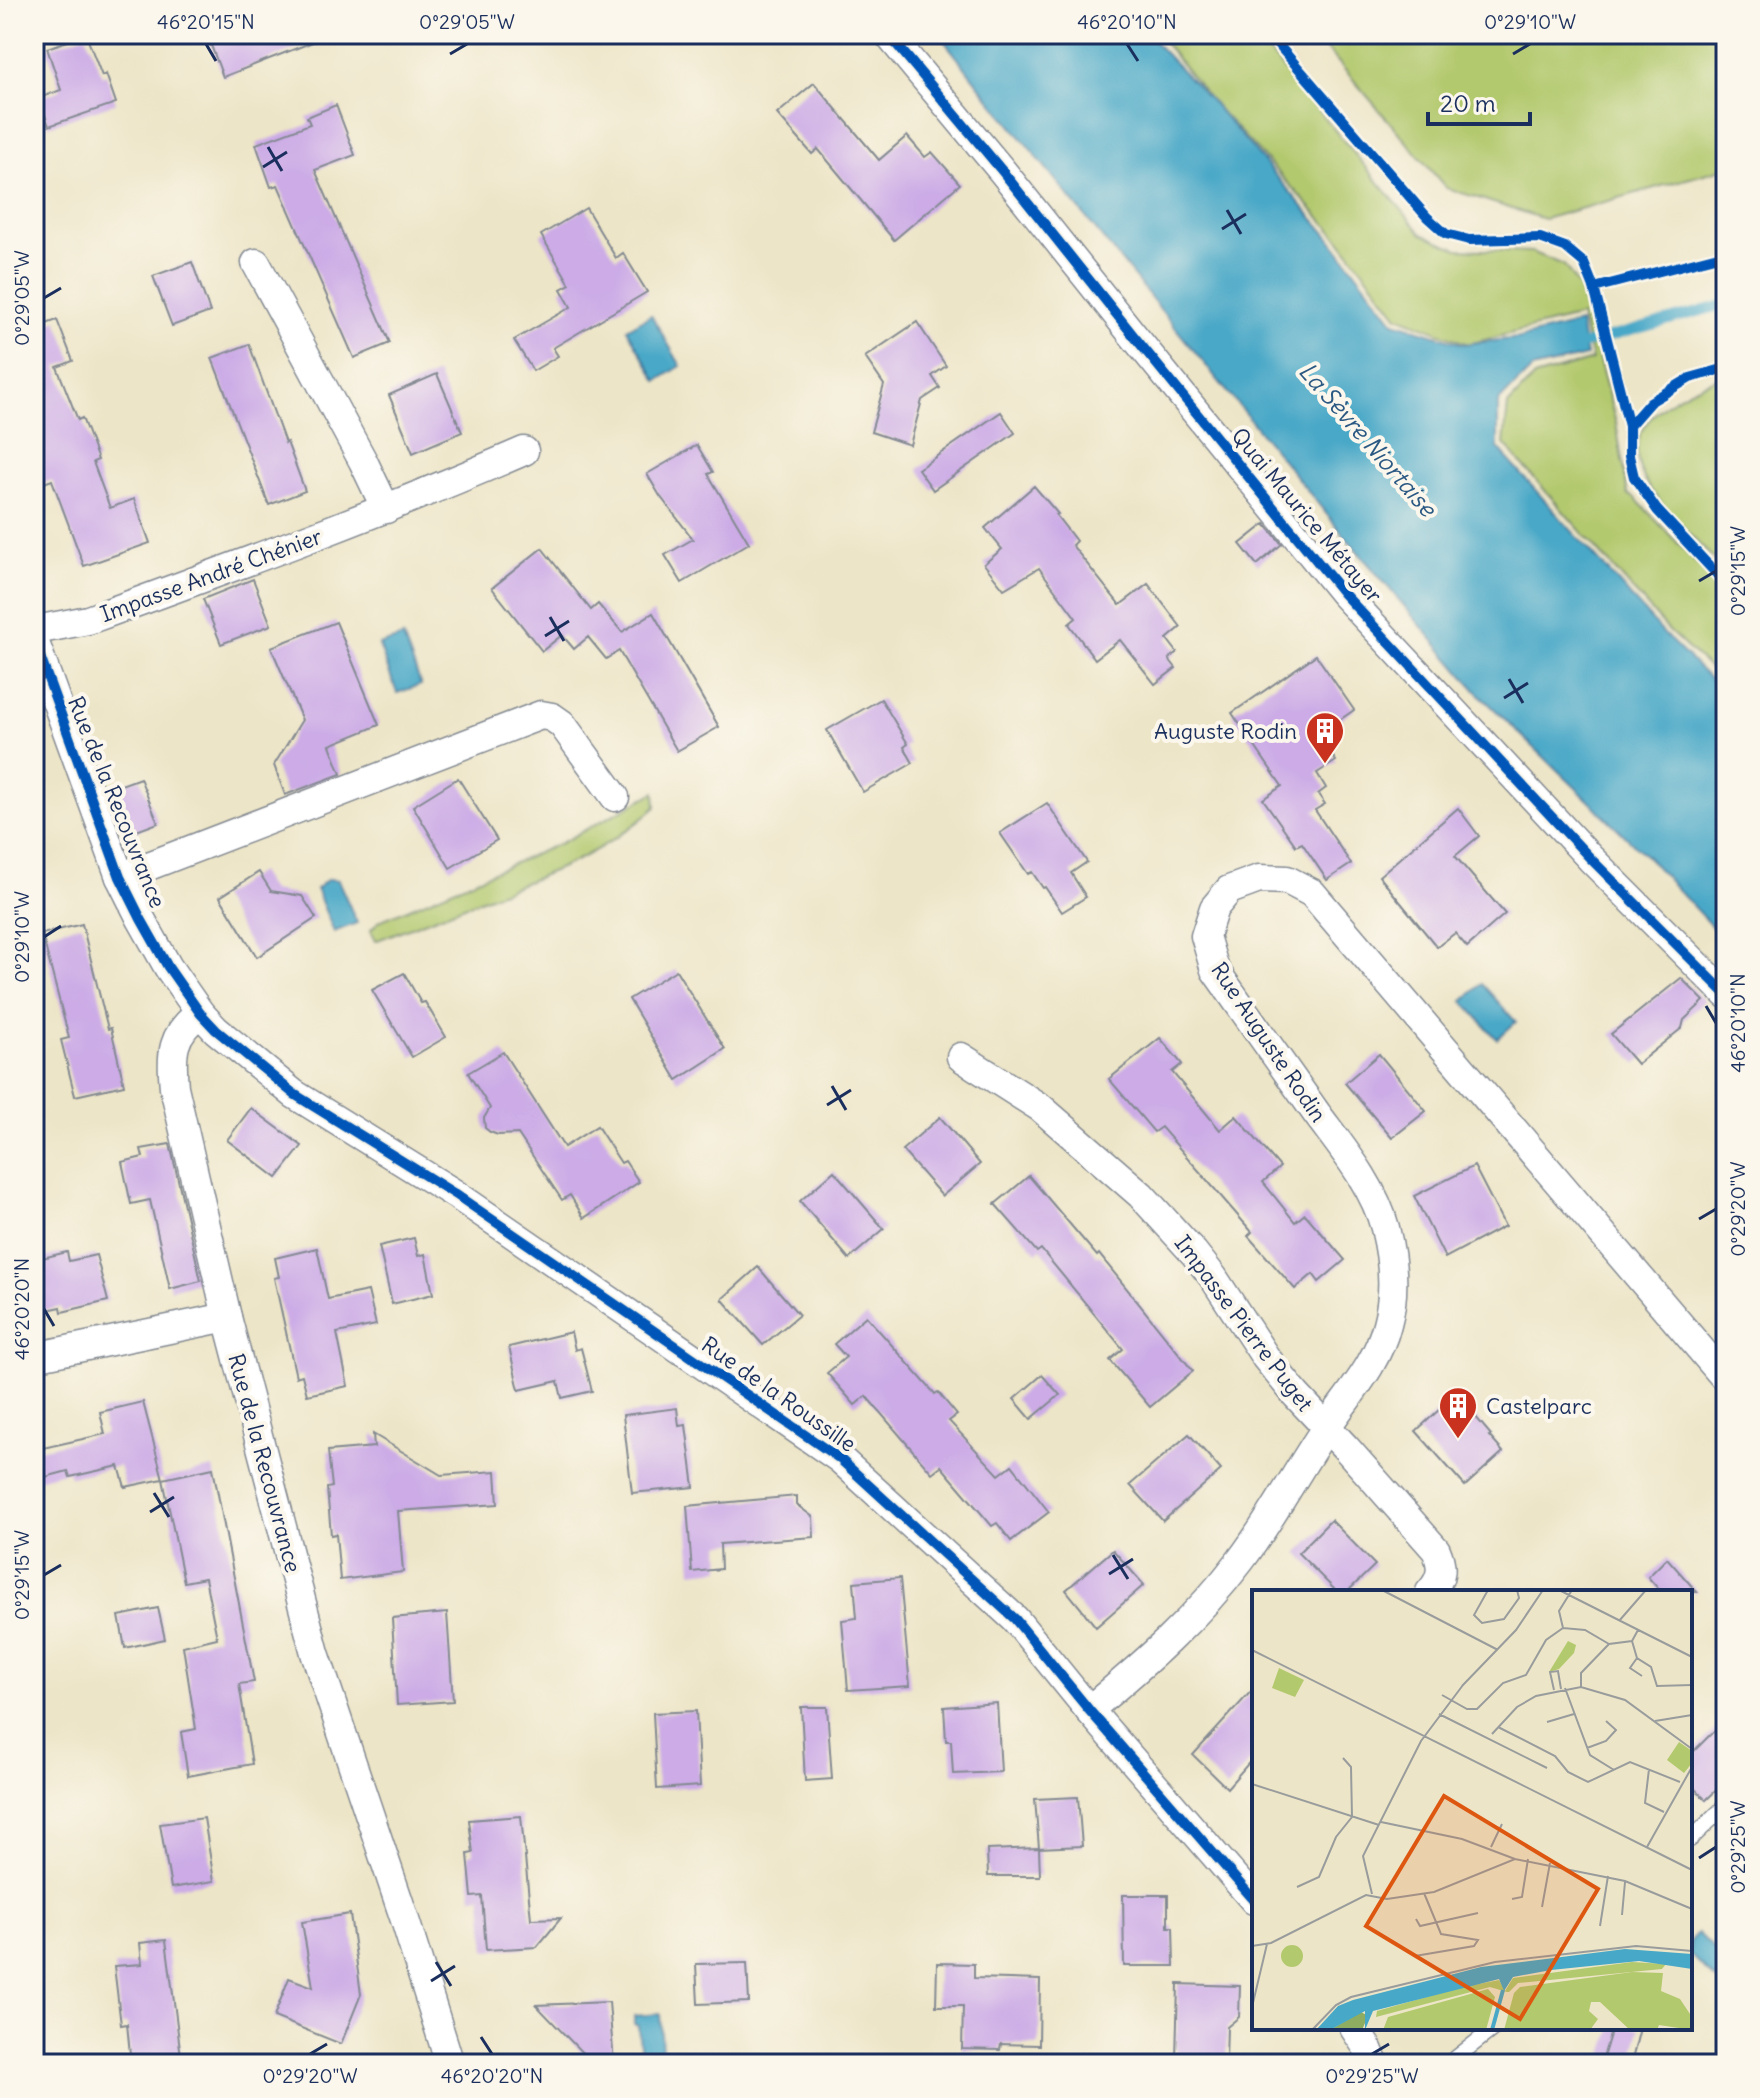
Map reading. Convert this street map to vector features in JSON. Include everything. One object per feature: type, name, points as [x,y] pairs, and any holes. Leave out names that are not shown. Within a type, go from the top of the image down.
[{"type":"street","name":"Quai Maurice Métayer","points":[[888,34],[1343,593],[1591,859],[1726,994]]},
{"type":"street","points":[[256,263],[386,509]]},
{"type":"street","name":"Impasse André Chénier","points":[[34,632],[88,620],[386,509],[524,451]]},
{"type":"street","name":"Rue de la Recouvrance","points":[[34,640],[120,877],[168,967],[200,1013],[178,1034],[173,1049],[174,1087],[227,1317],[315,1653],[450,2064]]},
{"type":"street","name":"Rue de la Recouvrance","points":[[120,877],[541,715],[552,717],[562,724],[615,797]]},
{"type":"street","name":"Rue Auguste Rodin","points":[[1089,1710],[1143,1665],[1239,1562],[1269,1520],[1326,1427],[1365,1373],[1387,1326],[1393,1296],[1392,1263],[1384,1225],[1369,1192],[1215,970],[1205,936],[1214,908],[1229,890],[1259,879],[1287,880],[1312,893],[1726,1379]]},
{"type":"street","name":"Rue de la Roussille","points":[[200,1013],[248,1058],[294,1094],[455,1194],[840,1459],[1015,1619],[1089,1710],[1252,1898]]},
{"type":"street","name":"Impasse Pierre Puget","points":[[961,1057],[1041,1108],[1141,1195],[1194,1253],[1266,1358],[1296,1395],[1436,1550],[1442,1574],[1431,1590]]},
{"type":"street","points":[[34,1357],[227,1317]]},
{"type":"street","points":[[1355,2030],[1374,2064]]},
{"type":"lane","points":[[1692,1838],[1726,1805]]},
{"type":"lane","points":[[1448,2064],[1491,2030]]},
{"type":"green space","points":[[1157,34],[1254,34],[1422,234],[1458,249],[1532,252],[1564,265],[1580,289],[1616,423],[1628,495],[1634,497],[1726,594],[1726,684],[1668,630],[1504,444],[1508,405],[1534,377],[1592,360],[1581,316],[1468,344],[1398,316],[1337,236],[1213,103]]},
{"type":"green space","points":[[1314,34],[1726,34],[1726,168],[1544,219],[1446,188]]},
{"type":"green space","points":[[1726,375],[1726,571],[1657,498],[1642,474],[1637,455],[1639,437],[1647,422],[1660,410],[1675,398]]},
{"type":"green space","points":[[655,792],[656,807],[618,837],[580,859],[375,941],[370,931],[379,921],[561,843]]},
{"type":"water","name":"La Sèvre Niortaise","points":[[939,34],[1147,34],[1213,103],[1330,238],[1394,322],[1463,344],[1520,338],[1580,323],[1586,356],[1532,369],[1498,402],[1498,448],[1664,634],[1726,695],[1726,942],[1649,859],[1480,695],[1337,527]]},
{"type":"water","points":[[651,315],[681,366],[657,381],[627,329]]},
{"type":"water","points":[[403,637],[421,685],[397,693],[379,645]]},
{"type":"water","points":[[328,879],[338,880],[357,923],[334,932],[316,889]]},
{"type":"water","points":[[1482,984],[1516,1022],[1497,1039],[1463,1001]]},
{"type":"water","points":[[1698,1933],[1726,1961],[1726,1970],[1716,1980],[1692,1957],[1692,1940]]},
{"type":"water","points":[[660,2014],[662,2053],[641,2055],[634,2016]]},
{"type":"building","points":[[224,34],[328,36],[223,77],[209,40]]},
{"type":"building","points":[[86,35],[102,76],[106,74],[116,103],[49,126],[39,98],[61,90],[47,48]]},
{"type":"building","points":[[814,83],[879,160],[907,136],[925,157],[932,152],[960,184],[894,240],[818,149],[812,154],[777,114]]},
{"type":"building","points":[[336,105],[355,155],[315,170],[390,343],[354,358],[278,185],[271,187],[256,144],[310,124],[307,117]]},
{"type":"building","points":[[586,208],[616,258],[623,253],[647,292],[553,348],[558,356],[533,371],[514,340],[571,307],[561,289],[570,284],[541,235]]},
{"type":"building","points":[[192,262],[210,312],[172,326],[153,276]]},
{"type":"building","points":[[36,312],[41,326],[57,320],[73,361],[57,367],[98,460],[93,462],[110,508],[134,499],[150,543],[84,566],[52,480],[44,483],[34,456]]},
{"type":"building","points":[[917,322],[946,366],[932,376],[940,388],[922,400],[910,445],[871,432],[884,385],[865,357]]},
{"type":"building","points":[[249,344],[305,491],[269,505],[212,358]]},
{"type":"building","points":[[437,374],[462,432],[413,453],[389,395]]},
{"type":"building","points":[[1001,412],[1015,433],[933,490],[918,469]]},
{"type":"building","points":[[697,445],[713,472],[708,474],[749,543],[682,583],[665,555],[693,539],[647,474]]},
{"type":"building","points":[[1034,486],[1076,541],[1072,545],[1120,605],[1148,584],[1181,627],[1167,639],[1177,652],[1169,659],[1176,668],[1155,684],[1120,640],[1095,659],[1069,624],[1076,618],[1039,568],[1004,589],[984,564],[1002,549],[985,528]]},
{"type":"building","points":[[1265,524],[1282,544],[1257,565],[1240,544]]},
{"type":"building","points":[[542,548],[591,610],[598,604],[622,632],[653,613],[719,727],[677,751],[619,651],[606,659],[588,637],[574,649],[562,635],[542,651],[492,588]]},
{"type":"building","points":[[253,579],[271,625],[221,644],[203,599]]},
{"type":"building","points":[[336,622],[379,725],[330,745],[341,774],[285,795],[274,765],[302,720],[271,647]]},
{"type":"building","points":[[1316,655],[1354,710],[1318,735],[1336,761],[1317,773],[1326,788],[1318,794],[1325,804],[1315,810],[1351,864],[1327,880],[1302,843],[1296,846],[1263,799],[1282,786],[1232,713]]},
{"type":"building","points":[[881,699],[908,744],[904,747],[913,763],[863,792],[827,730]]},
{"type":"building","points":[[140,778],[158,823],[126,835],[110,789]]},
{"type":"building","points":[[458,778],[497,840],[450,868],[413,806]]},
{"type":"building","points":[[1047,803],[1087,862],[1071,873],[1086,897],[1062,912],[1032,872],[1028,874],[1000,833]]},
{"type":"building","points":[[1458,808],[1479,836],[1455,856],[1505,914],[1467,947],[1455,933],[1437,947],[1379,876]]},
{"type":"building","points":[[259,872],[271,891],[302,896],[316,918],[257,957],[220,897]]},
{"type":"building","points":[[82,924],[124,1085],[75,1096],[61,1040],[69,1038],[42,934]]},
{"type":"building","points":[[676,970],[725,1049],[677,1080],[629,999]]},
{"type":"building","points":[[404,973],[446,1037],[412,1057],[372,990]]},
{"type":"building","points":[[1681,978],[1704,1001],[1684,1020],[1682,1028],[1637,1064],[1611,1034]]},
{"type":"building","points":[[1160,1038],[1182,1064],[1172,1072],[1220,1130],[1236,1116],[1280,1167],[1263,1182],[1295,1222],[1305,1214],[1345,1260],[1319,1282],[1313,1274],[1295,1289],[1248,1236],[1252,1232],[1161,1127],[1154,1132],[1109,1079]]},
{"type":"building","points":[[503,1052],[564,1147],[597,1126],[621,1163],[625,1161],[639,1182],[584,1218],[570,1195],[562,1200],[518,1134],[498,1135],[485,1128],[484,1118],[490,1108],[468,1073]]},
{"type":"building","points":[[1379,1054],[1426,1111],[1392,1138],[1345,1083]]},
{"type":"building","points":[[251,1108],[302,1146],[277,1178],[227,1140]]},
{"type":"building","points":[[940,1117],[980,1164],[942,1196],[902,1150]]},
{"type":"building","points":[[170,1144],[201,1281],[170,1289],[150,1200],[131,1204],[122,1162],[143,1157],[141,1149]]},
{"type":"building","points":[[1474,1166],[1505,1226],[1445,1258],[1414,1196]]},
{"type":"building","points":[[834,1171],[884,1229],[849,1259],[800,1201]]},
{"type":"building","points":[[1029,1176],[1097,1256],[1099,1254],[1193,1371],[1150,1407],[1110,1360],[1123,1349],[1041,1249],[1037,1252],[995,1204]]},
{"type":"building","points":[[414,1238],[418,1256],[425,1254],[433,1294],[392,1304],[379,1246]]},
{"type":"building","points":[[317,1248],[328,1299],[368,1291],[376,1325],[337,1333],[348,1386],[307,1395],[302,1375],[296,1377],[274,1278],[279,1277],[275,1258]]},
{"type":"building","points":[[67,1252],[69,1261],[96,1255],[108,1301],[62,1312],[61,1307],[34,1313],[34,1260]]},
{"type":"building","points":[[758,1267],[799,1315],[763,1345],[722,1299]]},
{"type":"building","points":[[866,1316],[935,1394],[938,1392],[957,1415],[949,1421],[999,1475],[1012,1465],[1049,1512],[1011,1541],[997,1523],[992,1526],[941,1466],[932,1473],[866,1396],[855,1405],[827,1373],[846,1357],[834,1344]]},
{"type":"building","points":[[571,1332],[575,1350],[581,1348],[592,1391],[562,1398],[558,1381],[519,1390],[509,1347]]},
{"type":"building","points":[[1042,1375],[1060,1395],[1031,1419],[1014,1399]]},
{"type":"building","name":"Castelparc","points":[[1453,1397],[1467,1412],[1470,1410],[1503,1452],[1465,1486],[1416,1431]]},
{"type":"building","points":[[143,1402],[163,1479],[125,1487],[119,1466],[70,1477],[68,1471],[34,1480],[34,1450],[105,1434],[100,1412]]},
{"type":"building","points":[[677,1408],[679,1426],[686,1425],[694,1487],[632,1493],[623,1415]]},
{"type":"building","points":[[373,1434],[441,1475],[496,1471],[498,1504],[398,1511],[403,1572],[340,1580],[336,1534],[331,1535],[327,1488],[332,1487],[328,1451],[374,1447]]},
{"type":"building","points":[[1189,1434],[1221,1470],[1163,1521],[1130,1485]]},
{"type":"building","points":[[213,1468],[254,1682],[239,1684],[252,1764],[188,1776],[181,1732],[196,1729],[183,1646],[217,1638],[205,1578],[184,1582],[163,1479]]},
{"type":"building","points":[[797,1496],[797,1505],[813,1517],[814,1537],[720,1544],[721,1569],[692,1572],[687,1506]]},
{"type":"building","points":[[1331,1520],[1375,1565],[1349,1590],[1335,1590],[1298,1553]]},
{"type":"building","points":[[1113,1550],[1144,1585],[1096,1627],[1066,1590]]},
{"type":"building","points":[[1667,1558],[1697,1592],[1659,1590],[1648,1577]]},
{"type":"building","points":[[900,1578],[910,1686],[848,1690],[842,1620],[857,1618],[854,1582]]},
{"type":"building","points":[[158,1608],[165,1639],[125,1648],[119,1616]]},
{"type":"building","points":[[447,1613],[453,1701],[397,1705],[392,1618]]},
{"type":"building","points":[[1252,1690],[1252,1759],[1227,1788],[1193,1755]]},
{"type":"building","points":[[997,1703],[1001,1772],[953,1774],[951,1741],[946,1741],[944,1707]]},
{"type":"building","points":[[801,1707],[827,1707],[832,1779],[805,1781]]},
{"type":"building","points":[[696,1711],[700,1786],[657,1789],[653,1713]]},
{"type":"building","points":[[1726,1719],[1726,1781],[1706,1800],[1692,1786],[1692,1753]]},
{"type":"building","points":[[1078,1797],[1082,1846],[1039,1848],[1035,1799]]},
{"type":"building","points":[[521,1816],[531,1919],[561,1918],[537,1947],[486,1950],[482,1896],[472,1897],[468,1854],[473,1853],[469,1820]]},
{"type":"building","points":[[204,1818],[214,1881],[171,1888],[160,1824]]},
{"type":"building","points":[[1039,1848],[1040,1876],[988,1876],[987,1850]]},
{"type":"building","points":[[1123,1895],[1168,1895],[1168,1927],[1173,1927],[1174,1966],[1124,1966]]},
{"type":"building","points":[[350,1914],[361,1994],[341,2044],[274,2017],[289,1978],[313,1987],[302,1922]]},
{"type":"building","points":[[166,1940],[182,2064],[131,2064],[127,2024],[121,2025],[114,1966],[142,1964],[140,1943]]},
{"type":"building","points":[[747,1963],[749,2002],[698,2004],[696,1964]]},
{"type":"building","points":[[937,1963],[974,1964],[974,1978],[1040,1980],[1039,2045],[1001,2044],[1000,2050],[962,2049],[963,2006],[936,2006]]},
{"type":"building","points":[[1178,1984],[1240,1986],[1239,2017],[1227,2027],[1226,2060],[1176,2058]]},
{"type":"building","points":[[609,2002],[614,2064],[593,2064],[536,2005]]},
{"type":"building","points":[[1611,2030],[1640,2030],[1631,2064],[1601,2064]]},
{"type":"waterway","points":[[1574,347],[1726,304]]},
{"type":"cycle path","points":[[888,34],[1343,593],[1591,859],[1726,994]]},
{"type":"cycle path","points":[[1269,34],[1427,217],[1446,234],[1469,240],[1540,238],[1565,247],[1584,263],[1594,288],[1629,426],[1629,456],[1634,477],[1657,510],[1726,584]]},
{"type":"cycle path","points":[[1594,288],[1726,254]]},
{"type":"cycle path","points":[[1629,426],[1650,402],[1690,378],[1726,368]]},
{"type":"cycle path","points":[[34,640],[120,877],[168,967],[200,1013],[216,1030],[294,1094],[455,1194],[840,1459],[1015,1619],[1089,1710],[1252,1898]]},
{"type":"place","name":"Auguste Rodin","points":[[1325,765]]},
{"type":"place","name":"Castelparc","points":[[1458,1440]]}]
